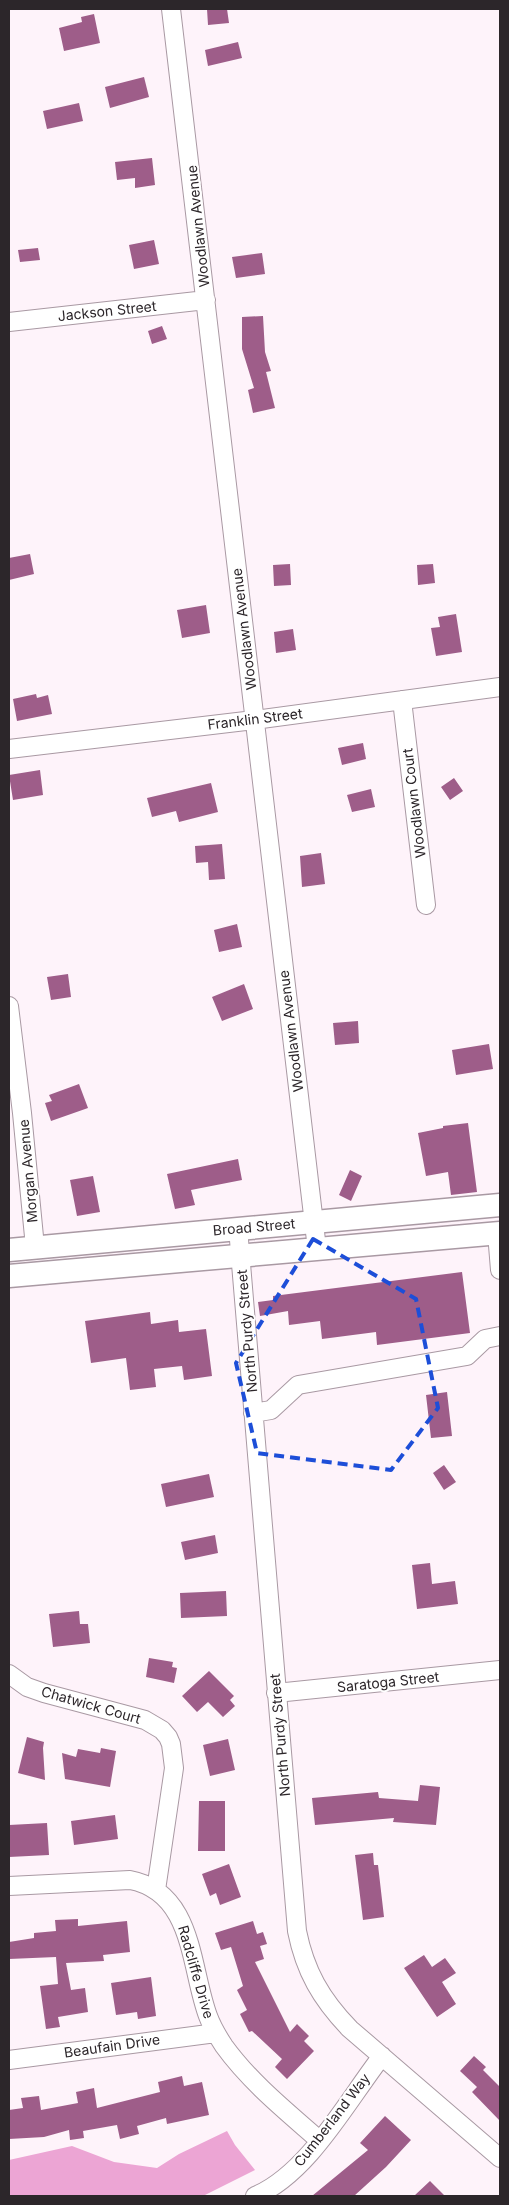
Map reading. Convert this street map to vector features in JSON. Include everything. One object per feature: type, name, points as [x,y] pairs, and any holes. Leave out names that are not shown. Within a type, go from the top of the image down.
[{"type":"main road","name":"Broad Street","points":[[9,1250],[500,1205]]},
{"type":"main road","name":"Broad Street","points":[[9,1276],[499,1233]]},
{"type":"street","name":"Woodlawn Avenue","points":[[171,9],[317,1249]]},
{"type":"street","name":"Jackson Street","points":[[9,322],[206,300]]},
{"type":"street","name":"Franklin Street","points":[[9,748],[254,720],[500,686]]},
{"type":"street","name":"Woodlawn Court","points":[[402,700],[426,905]]},
{"type":"street","name":"Morgan Avenue","points":[[9,1012],[17,1143],[35,1247]]},
{"type":"street","name":"North Purdy Street","points":[[238,1228],[297,1931],[303,1959],[315,1984],[332,2011],[500,2158]]},
{"type":"street","points":[[499,1233],[500,1270]]},
{"type":"street","points":[[253,1413],[271,1410],[298,1385],[467,1356],[485,1339],[500,1336]]},
{"type":"street","name":"Saratoga Street","points":[[276,1693],[500,1670]]},
{"type":"street","name":"Chatwick Court","points":[[9,1674],[27,1687],[44,1693],[145,1720],[162,1730],[168,1738],[172,1750],[174,1768],[156,1890]]},
{"type":"street","name":"Radcliffe Drive","points":[[9,1886],[130,1880],[142,1882],[156,1890],[168,1900],[184,1925],[208,2016],[225,2048],[254,2081],[319,2140]]},
{"type":"street","name":"Beaufain Drive","points":[[9,2060],[216,2033]]},
{"type":"street","name":"Cumberland Way","points":[[255,2196],[293,2171],[319,2140],[382,2056]]},
{"type":"highlighted area","points":[[313,1239],[416,1299],[438,1408],[391,1470],[257,1453],[236,1363]]},
{"type":"shaded area","points":[[227,2131],[235,2145],[255,2170],[205,2195],[9,2196],[9,2160],[72,2146],[114,2162],[157,2168],[179,2154]]},
{"type":"building","points":[[207,9],[227,9],[229,23],[208,25]]},
{"type":"building","points":[[94,14],[100,43],[64,51],[59,28],[82,22],[81,17]]},
{"type":"building","points":[[238,42],[242,58],[208,66],[205,50]]},
{"type":"building","points":[[144,77],[149,97],[110,108],[105,87]]},
{"type":"building","points":[[79,103],[83,121],[47,129],[43,111]]},
{"type":"building","points":[[152,158],[155,185],[135,188],[135,178],[117,180],[115,162]]},
{"type":"building","points":[[154,240],[159,264],[134,269],[129,245]]},
{"type":"building","points":[[38,248],[40,260],[20,262],[18,250]]},
{"type":"building","points":[[262,253],[265,274],[236,278],[232,257]]},
{"type":"building","points":[[263,316],[265,352],[271,371],[266,372],[275,408],[253,413],[248,390],[254,388],[242,349],[242,317]]},
{"type":"building","points":[[162,326],[167,339],[152,344],[148,331]]},
{"type":"building","points":[[30,554],[34,574],[9,580],[9,558]]},
{"type":"building","points":[[290,564],[291,585],[274,586],[273,565]]},
{"type":"building","points":[[433,564],[435,583],[418,585],[417,565]]},
{"type":"building","points":[[206,605],[210,633],[182,638],[177,610]]},
{"type":"building","points":[[456,614],[462,652],[436,656],[431,628],[440,627],[438,617]]},
{"type":"building","points":[[293,629],[296,650],[276,653],[274,632]]},
{"type":"building","points":[[36,694],[37,698],[48,695],[52,714],[17,721],[13,699]]},
{"type":"building","points":[[363,743],[366,759],[342,765],[338,748]]},
{"type":"building","points":[[40,770],[43,795],[13,800],[9,775]]},
{"type":"building","points":[[454,778],[463,791],[450,800],[441,787]]},
{"type":"building","points":[[211,783],[218,812],[179,822],[176,811],[152,817],[147,798]]},
{"type":"building","points":[[371,789],[375,807],[352,812],[347,795]]},
{"type":"building","points":[[222,844],[225,879],[209,880],[208,862],[196,863],[195,846]]},
{"type":"building","points":[[321,853],[325,884],[302,887],[300,856]]},
{"type":"building","points":[[237,924],[242,947],[219,952],[214,930]]},
{"type":"building","points":[[68,974],[71,997],[51,1000],[47,977]]},
{"type":"building","points":[[244,984],[253,1009],[222,1021],[212,997]]},
{"type":"building","points":[[358,1021],[359,1043],[335,1045],[333,1023]]},
{"type":"building","points":[[489,1044],[493,1069],[456,1075],[452,1050]]},
{"type":"building","points":[[79,1084],[88,1108],[51,1121],[45,1103],[52,1101],[49,1095]]},
{"type":"building","points":[[468,1123],[477,1192],[451,1195],[448,1172],[426,1176],[418,1133],[443,1128],[443,1126]]},
{"type":"building","points":[[238,1159],[242,1180],[191,1190],[195,1205],[175,1209],[167,1174]]},
{"type":"building","points":[[350,1170],[362,1176],[351,1201],[339,1195]]},
{"type":"building","points":[[93,1176],[100,1212],[77,1216],[70,1180]]},
{"type":"building","points":[[462,1272],[470,1333],[377,1345],[376,1332],[322,1339],[320,1321],[289,1325],[288,1311],[260,1316],[258,1302],[273,1300],[273,1296]]},
{"type":"building","points":[[150,1312],[151,1324],[178,1320],[179,1332],[206,1329],[212,1376],[184,1380],[182,1366],[154,1369],[156,1387],[130,1390],[126,1358],[91,1363],[85,1321]]},
{"type":"building","points":[[447,1392],[452,1436],[431,1438],[426,1395]]},
{"type":"building","points":[[444,1465],[456,1482],[444,1490],[433,1473]]},
{"type":"building","points":[[209,1474],[214,1497],[166,1507],[161,1484]]},
{"type":"building","points":[[215,1535],[218,1553],[185,1560],[181,1542]]},
{"type":"building","points":[[430,1563],[432,1584],[455,1581],[458,1604],[417,1609],[412,1565]]},
{"type":"building","points":[[226,1591],[227,1616],[181,1618],[180,1593]]},
{"type":"building","points":[[79,1611],[80,1624],[88,1624],[90,1643],[53,1647],[49,1614]]},
{"type":"building","points":[[149,1658],[173,1662],[172,1667],[177,1668],[174,1683],[146,1677]]},
{"type":"building","points":[[209,1671],[234,1696],[230,1700],[235,1706],[223,1717],[208,1702],[197,1712],[182,1696]]},
{"type":"building","points":[[27,1737],[44,1742],[45,1780],[18,1773]]},
{"type":"building","points":[[228,1739],[235,1770],[210,1776],[203,1745]]},
{"type":"building","points":[[101,1748],[116,1751],[110,1787],[65,1779],[62,1753],[76,1757],[78,1749],[100,1753]]},
{"type":"building","points":[[420,1785],[440,1787],[436,1825],[393,1822],[394,1818],[315,1825],[312,1798],[378,1792],[379,1798],[418,1801]]},
{"type":"building","points":[[199,1801],[225,1801],[225,1851],[198,1851]]},
{"type":"building","points":[[115,1815],[118,1839],[74,1845],[71,1821]]},
{"type":"building","points":[[47,1823],[49,1855],[9,1857],[9,1825]]},
{"type":"building","points":[[373,1853],[374,1865],[378,1865],[384,1917],[363,1920],[355,1855]]},
{"type":"building","points":[[229,1864],[241,1897],[220,1905],[216,1893],[210,1896],[202,1874]]},
{"type":"building","points":[[78,1919],[78,1926],[127,1921],[130,1952],[103,1955],[104,1961],[66,1963],[71,1990],[85,1988],[88,2012],[58,2017],[60,2027],[46,2029],[40,1986],[58,1984],[56,1957],[9,1959],[9,1942],[34,1938],[34,1933],[56,1931],[55,1920]]},
{"type":"building","points":[[253,1921],[257,1934],[263,1932],[267,1944],[260,1946],[264,1959],[255,1962],[290,2032],[297,2024],[309,2036],[304,2041],[314,2051],[287,2079],[275,2067],[282,2059],[252,2031],[249,2032],[240,2014],[247,2010],[237,1990],[243,1986],[231,1947],[221,1950],[215,1933]]},
{"type":"building","points":[[424,1955],[432,1967],[445,1958],[456,1973],[442,1982],[456,2004],[437,2017],[404,1968]]},
{"type":"building","points":[[151,1977],[156,2016],[138,2019],[137,2012],[116,2015],[111,1983]]},
{"type":"building","points":[[474,2056],[486,2067],[483,2070],[500,2087],[500,2121],[472,2092],[477,2087],[460,2071]]},
{"type":"building","points":[[182,2076],[184,2086],[202,2082],[209,2115],[167,2124],[166,2118],[137,2126],[139,2134],[120,2139],[117,2125],[83,2131],[84,2138],[70,2140],[69,2130],[44,2137],[9,2139],[9,2110],[23,2108],[21,2098],[39,2096],[41,2110],[78,2103],[76,2092],[94,2088],[97,2108],[160,2092],[158,2082]]},
{"type":"building","points":[[385,2116],[411,2140],[386,2167],[354,2196],[312,2196],[368,2150],[360,2143]]},
{"type":"building","points":[[430,2181],[445,2196],[414,2196]]}]
